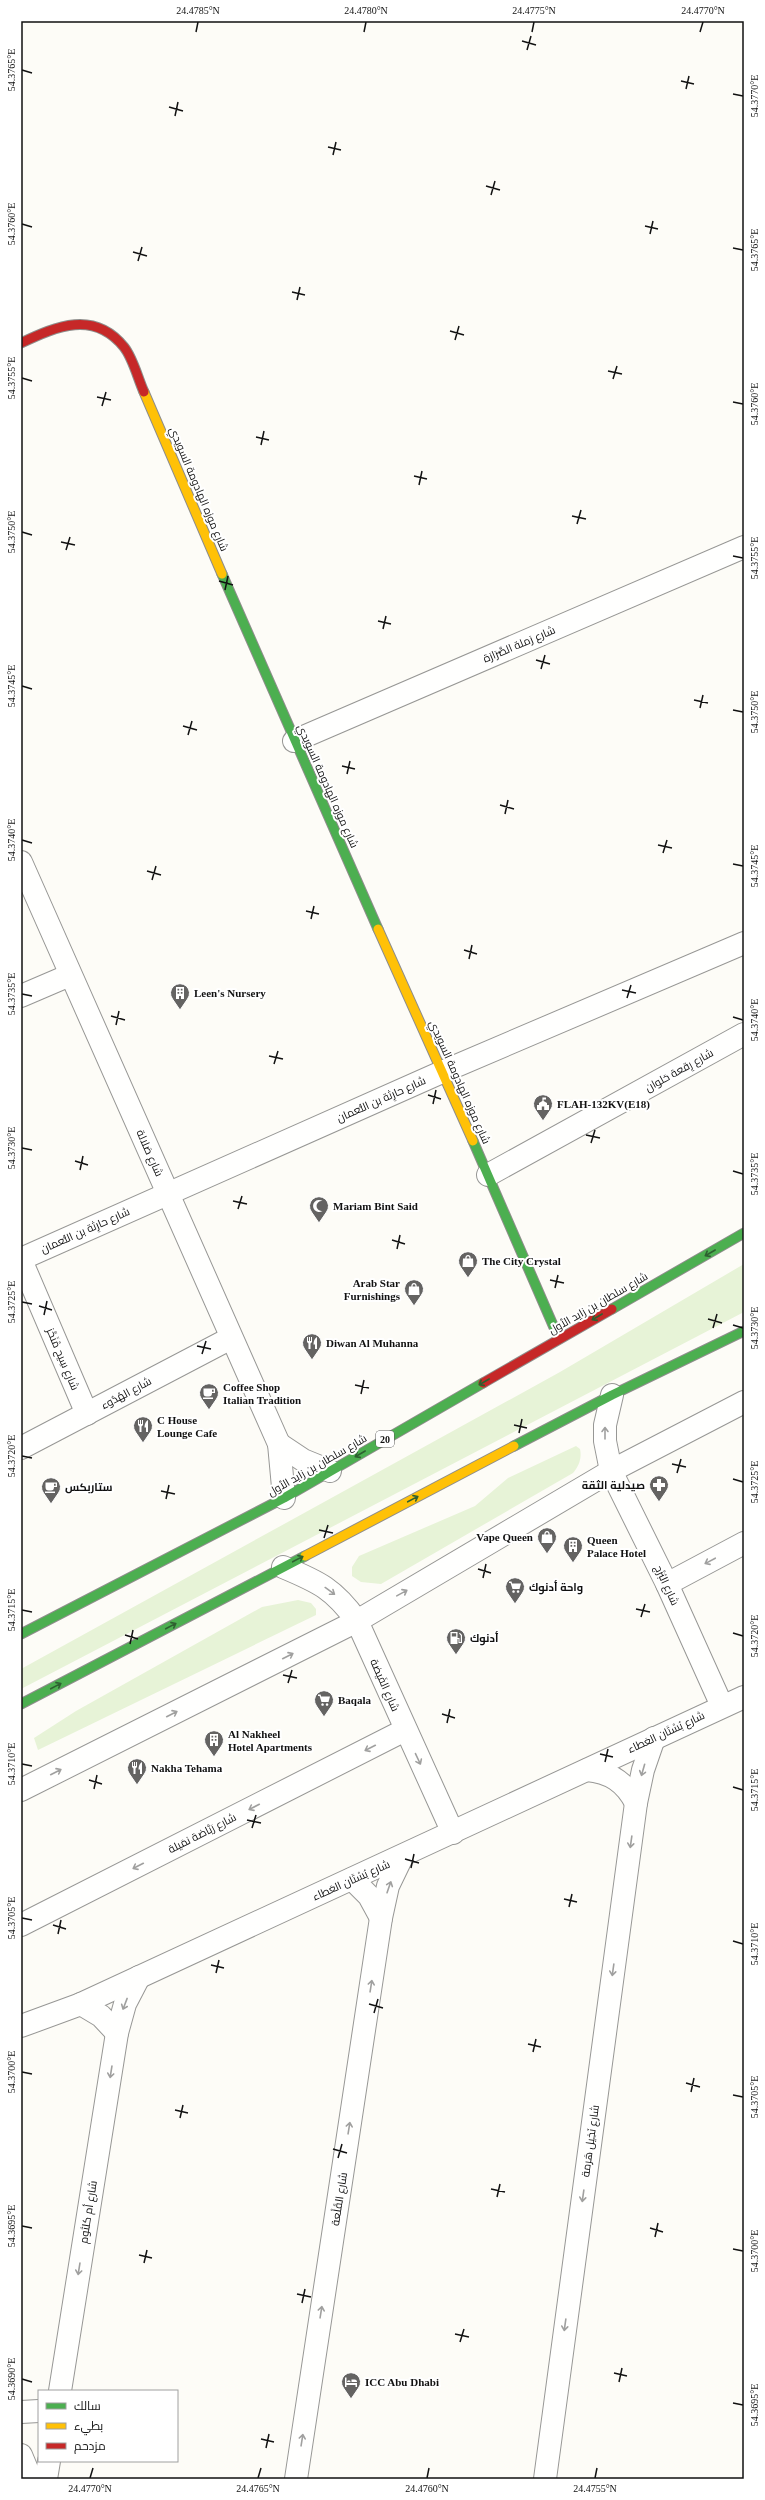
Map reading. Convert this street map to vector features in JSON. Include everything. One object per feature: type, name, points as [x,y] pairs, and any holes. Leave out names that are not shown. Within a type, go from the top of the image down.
[{"type":"main road","name":"شارع موزه الهادومة السويدي","points":[[21,343],[65,324],[82,323],[99,327],[114,336],[125,348],[294,742],[488,1175],[559,1339]]},
{"type":"main road","name":"شارع سلطان بن زايد الأول","points":[[21,1634],[284,1498],[744,1233]]},
{"type":"main road","points":[[21,1704],[612,1395],[744,1331]]},
{"type":"street","name":"شارع رَملة الصَّرَارَة","points":[[294,742],[744,547]]},
{"type":"street","name":"شارع صَلالة","points":[[21,862],[279,1444],[284,1498]]},
{"type":"street","name":"شارع حارِثة بن النُّعمان","points":[[21,1260],[167,1193],[442,1072],[744,943]]},
{"type":"street","points":[[21,996],[70,975]]},
{"type":"street","name":"شارع رِقعة حَلوان","points":[[488,1175],[744,1034]]},
{"type":"street","name":"شارع سِيح مْنَحَّز","points":[[21,1260],[87,1414]]},
{"type":"street","name":"شارع الهُدُوء","points":[[21,1448],[231,1338]]},
{"type":"street","name":"شارع البُرْج","points":[[612,1395],[605,1425],[606,1446],[611,1471],[667,1584],[722,1706]]},
{"type":"street","points":[[21,1790],[356,1622],[611,1471],[744,1402]]},
{"type":"street","points":[[279,1444],[303,1460],[330,1471]]},
{"type":"street","points":[[667,1584],[744,1543]]},
{"type":"street","name":"شارع الفَيضة","points":[[283,1567],[317,1581],[334,1593],[356,1622],[452,1833]]},
{"type":"street","name":"شارع بُسْتَان العَطاء","points":[[21,2026],[81,2004],[402,1857],[744,1697]]},
{"type":"street","name":"شارع رَبَّاضة نمَيلة","points":[[21,1925],[405,1730]]},
{"type":"street","name":"شارع نَخِيل هَرمة","points":[[545,2479],[636,1803],[643,1770],[654,1738]]},
{"type":"street","points":[[587,1770],[607,1774],[616,1779],[628,1790],[636,1803]]},
{"type":"street","name":"شارع القَلْعة","points":[[296,2479],[381,1918],[388,1886],[402,1857]]},
{"type":"street","points":[[352,1879],[369,1896],[381,1918]]},
{"type":"street","name":"شارع أم كلثوم","points":[[60,2390],[117,2033],[125,2004],[139,1977]]},
{"type":"street","points":[[81,2004],[101,2016],[117,2033]]},
{"type":"street","points":[[21,2412],[38,2411]]},
{"type":"street","points":[[21,2455],[31,2479]]},
{"type":"street","points":[[46,2479],[49,2462]]},
{"type":"green space","points":[[744,1264],[744,1312],[21,1689],[21,1669],[560,1372]]},
{"type":"green space","points":[[576,1446],[581,1452],[577,1468],[573,1473],[381,1584],[361,1582],[352,1576],[352,1567],[359,1556],[475,1506],[508,1478]]},
{"type":"green space","points":[[298,1600],[311,1603],[316,1609],[316,1615],[38,1750],[34,1738],[76,1711],[262,1607]]},
{"type":"traffic: fast","points":[[222,574],[378,929]]},
{"type":"traffic: fast","points":[[473,1141],[559,1339]]},
{"type":"traffic: fast","points":[[612,1309],[744,1233]]},
{"type":"traffic: fast","points":[[514,1446],[612,1395],[744,1331]]},
{"type":"traffic: fast","points":[[21,1634],[284,1498],[483,1383]]},
{"type":"traffic: fast","points":[[21,1704],[305,1556]]},
{"type":"traffic: slow","points":[[144,392],[222,574]]},
{"type":"traffic: slow","points":[[378,929],[473,1141]]},
{"type":"traffic: slow","points":[[305,1556],[514,1446]]},
{"type":"traffic: jam","points":[[21,343],[48,331],[62,327],[88,325],[100,328],[124,347],[133,363],[144,392]]},
{"type":"traffic: jam","points":[[483,1383],[612,1309]]},
{"type":"place","name":"Leen's Nursery","points":[[180,1010]]},
{"type":"place","name":"FLAH-132KV(E18)","points":[[543,1121]]},
{"type":"place","name":"Mariam Bint Said","points":[[319,1223]]},
{"type":"place","name":"The City Crystal","points":[[468,1278]]},
{"type":"place","name":"Arab Star Furnishings","points":[[414,1306]]},
{"type":"place","name":"Diwan Al Muhanna","points":[[312,1360]]},
{"type":"place","name":"Coffee Shop Italian Tradition","points":[[209,1410]]},
{"type":"place","name":"C House Lounge Cafe","points":[[143,1443]]},
{"type":"place","name":"صيدلية الثقة","points":[[659,1502]]},
{"type":"place","name":"ستاربكس","points":[[51,1504]]},
{"type":"place","name":"Vape Queen","points":[[547,1554]]},
{"type":"place","name":"Queen Palace Hotel","points":[[573,1563]]},
{"type":"place","name":"واحة أدنوك","points":[[515,1604]]},
{"type":"place","name":"أدنوك","points":[[456,1655]]},
{"type":"place","name":"Baqala","points":[[324,1717]]},
{"type":"place","name":"Al Nakheel Hotel Apartments","points":[[214,1757]]},
{"type":"place","name":"Nakha Tehama","points":[[137,1785]]},
{"type":"place","name":"ICC Abu Dhabi","points":[[351,2399]]}]
